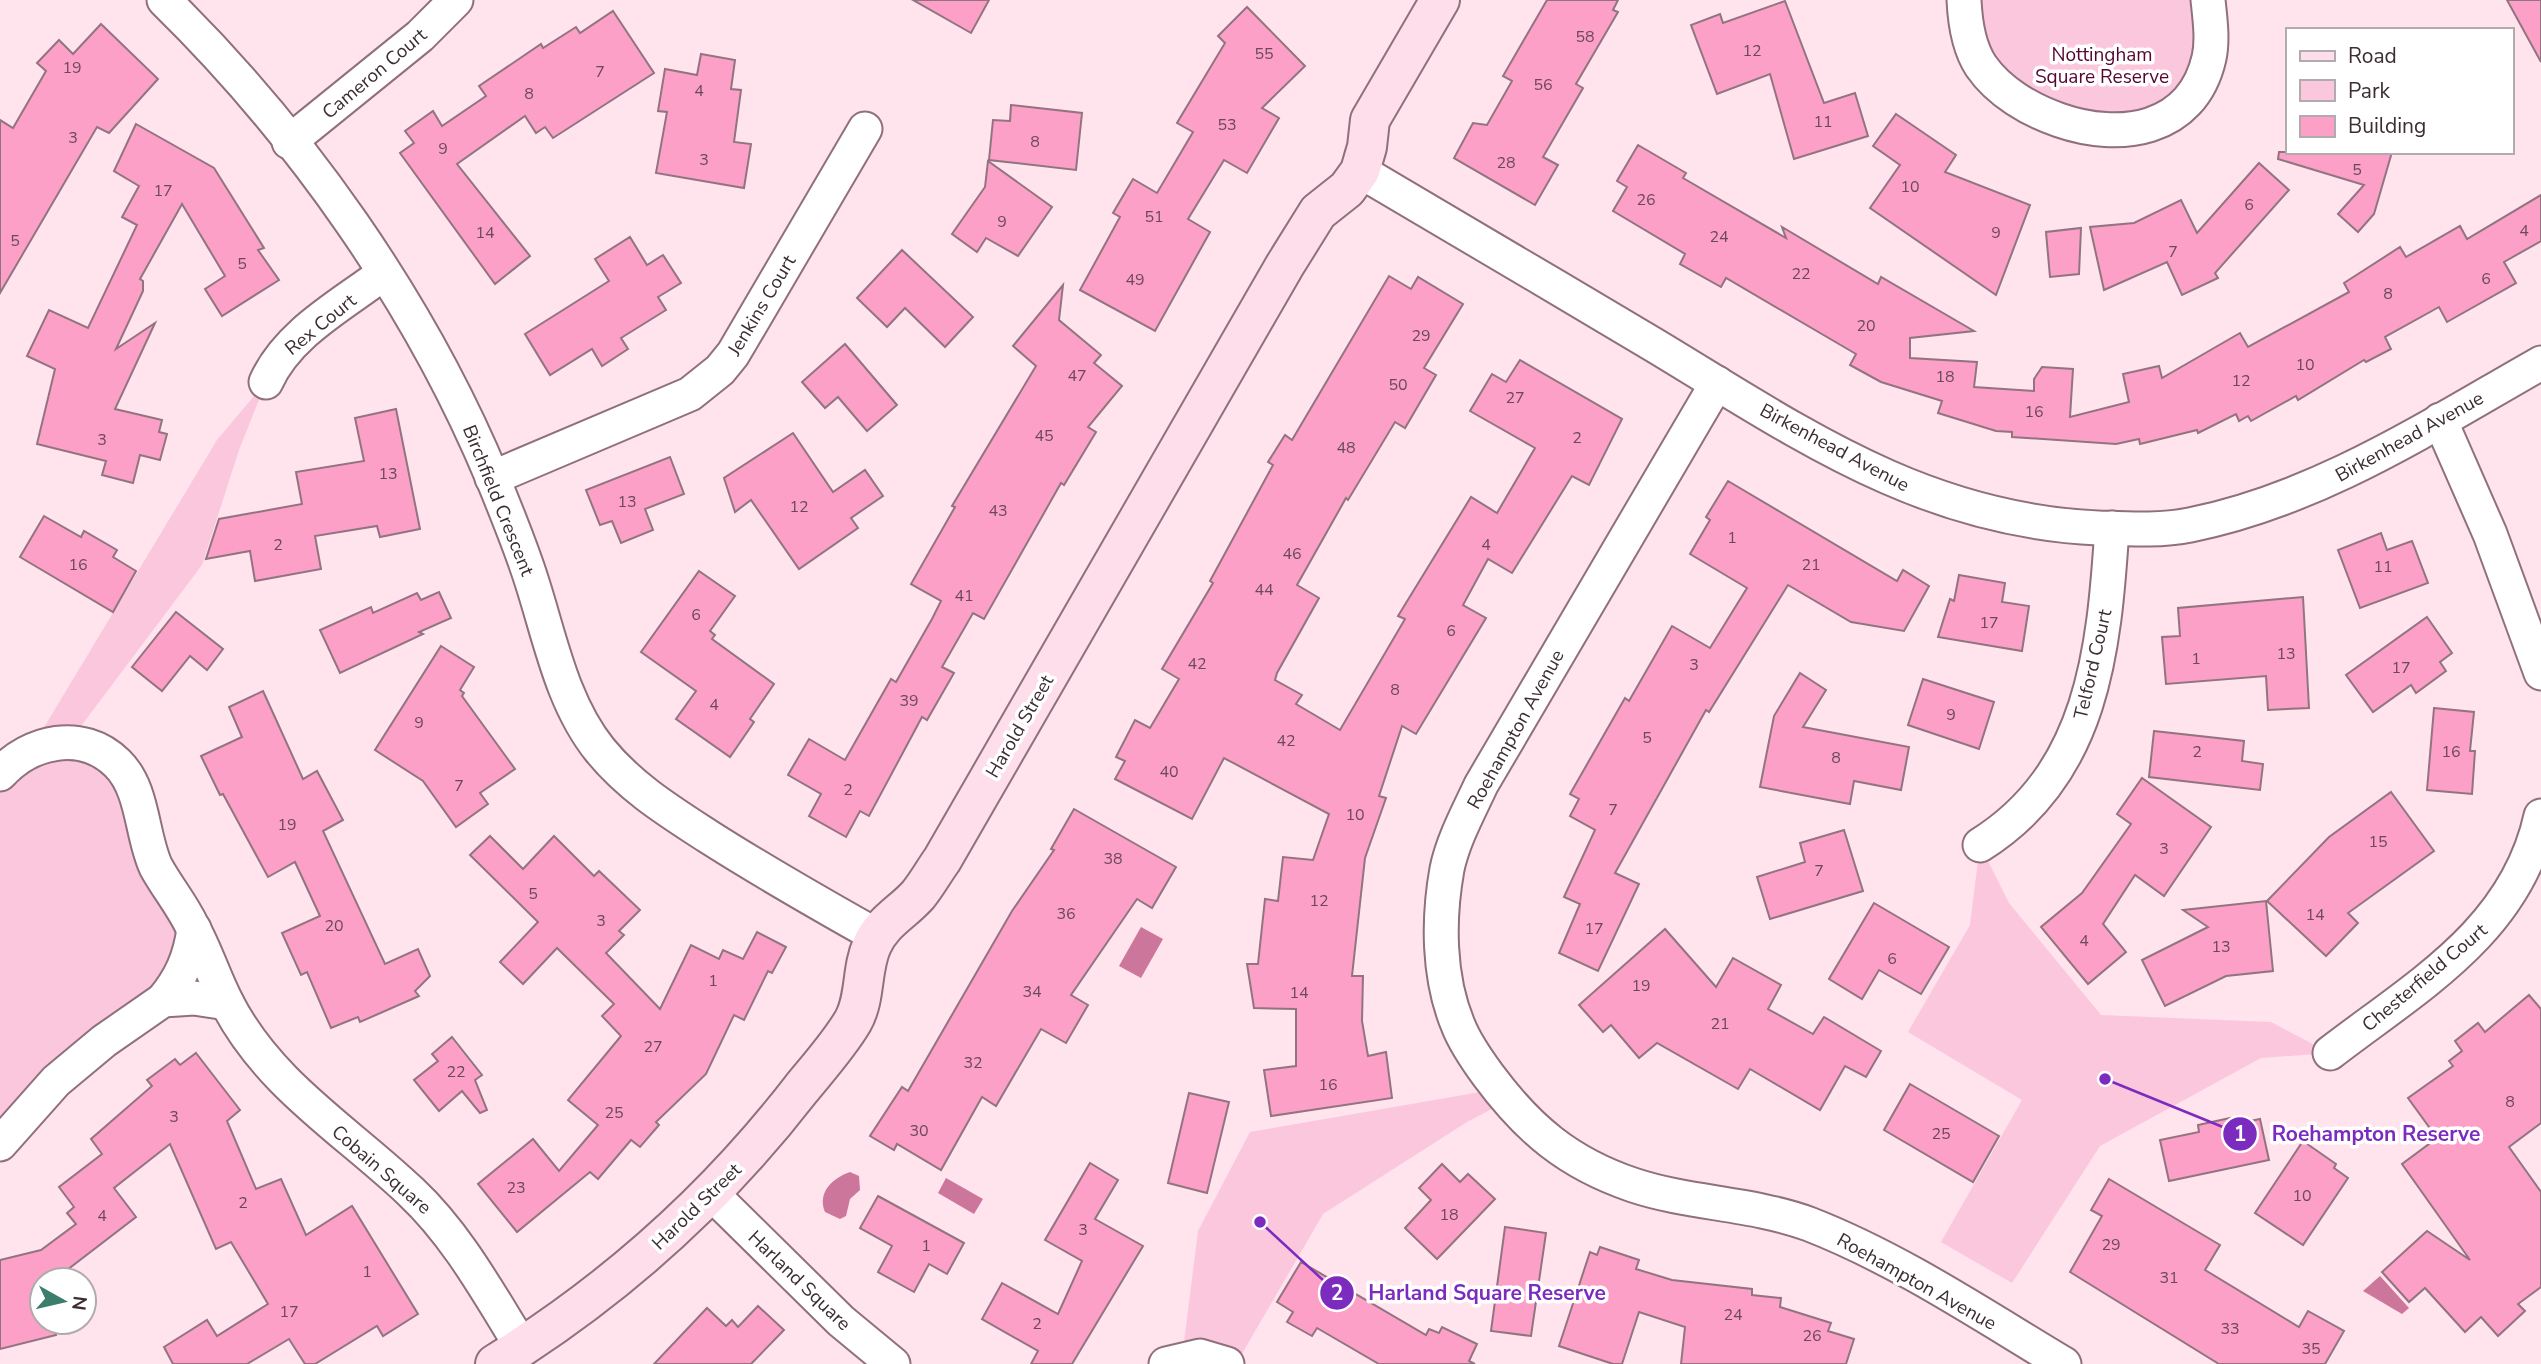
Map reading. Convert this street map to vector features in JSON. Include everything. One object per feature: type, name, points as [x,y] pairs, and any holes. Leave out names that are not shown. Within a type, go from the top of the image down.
[{"type":"street","name":"Birchfield Crescent","points":[[164,0],[253,94],[359,234],[457,398],[492,478],[530,577],[576,711],[601,751],[651,800],[877,936]]},
{"type":"street","name":"Cameron Court","points":[[289,142],[420,36],[456,0]]},
{"type":"street","name":"Harold Street","points":[[509,1356],[608,1286],[749,1155],[853,1021],[863,989],[867,960],[877,936],[884,924],[917,896],[942,860],[1285,265],[1318,212],[1347,189],[1360,171],[1367,147],[1370,120],[1440,0]]},
{"type":"street","points":[[1964,0],[1973,49],[1981,66],[1997,85],[2052,118],[2097,131],[2118,131],[2141,130],[2157,123],[2190,97],[2209,58],[2208,0]]},
{"type":"street","name":"Jenkins Court","points":[[492,478],[690,394],[720,370],[733,354],[865,129]]},
{"type":"street","name":"Birkenhead Avenue","points":[[1360,171],[1831,450],[1923,493],[2029,523],[2112,528],[2187,526],[2279,501],[2354,467],[2541,363]]},
{"type":"street","name":"Rex Court","points":[[266,382],[275,363],[294,341],[384,273]]},
{"type":"street","name":"Roehampton Avenue","points":[[1717,383],[1481,785],[1462,825],[1448,866],[1441,908],[1447,985],[1458,1026],[1477,1059],[1515,1109],[1541,1136],[1571,1157],[1634,1185],[1745,1206],[1824,1230],[1878,1256],[2064,1364]]},
{"type":"street","points":[[2440,420],[2490,534],[2541,673]]},
{"type":"street","name":"Telford Court","points":[[1980,845],[2005,830],[2030,807],[2072,745],[2097,660],[2106,609],[2112,528]]},
{"type":"street","name":"Cobain Square","points":[[0,774],[31,750],[55,742],[95,749],[119,764],[134,793],[155,865],[194,929],[227,1003],[286,1085],[410,1191],[439,1220],[509,1356]]},
{"type":"street","name":"Chesterfield Court","points":[[2330,1053],[2474,940],[2502,908],[2525,867],[2541,816]]},
{"type":"street","points":[[0,1144],[54,1082],[104,1041],[163,1000],[184,970],[194,929]]},
{"type":"street","points":[[163,1000],[194,998],[227,1003]]},
{"type":"street","name":"Harland Square","points":[[711,1192],[841,1321],[893,1364]]},
{"type":"street","points":[[1166,1364],[1200,1356],[1227,1364]]},
{"type":"green space","name":"Nottingham Square Reserve","points":[[1964,0],[2208,0],[2211,36],[2157,123],[2018,100]]},
{"type":"green space","points":[[266,382],[239,450],[202,565],[69,742],[108,756],[190,954],[0,1144],[0,774],[31,749],[217,440]]},
{"type":"green space","points":[[1980,845],[2009,903],[2101,1015],[2271,1022],[2330,1053],[2261,1058],[2100,1146],[2012,1283],[1941,1242],[2022,1100],[1908,1032],[1970,925]]},
{"type":"green space","points":[[1498,1089],[1507,1101],[1467,1122],[1323,1214],[1236,1364],[1182,1358],[1198,1231],[1250,1132]]},
{"type":"shaded area","points":[[1141,927],[1163,939],[1141,978],[1119,966]]},
{"type":"shaded area","points":[[850,1172],[859,1176],[860,1190],[850,1199],[846,1216],[840,1219],[825,1212],[823,1198],[833,1182]]},
{"type":"shaded area","points":[[946,1178],[983,1199],[974,1214],[938,1193]]},
{"type":"shaded area","points":[[2380,1276],[2409,1308],[2402,1314],[2363,1291]]},
{"type":"building","points":[[913,0],[989,0],[971,33]]},
{"type":"building","points":[[1547,0],[1618,0],[1613,10],[1618,12],[1576,84],[1583,88],[1543,157],[1558,165],[1535,205],[1454,158],[1473,123],[1487,125],[1512,81],[1503,76]]},
{"type":"building","points":[[2507,0],[2541,0],[2541,62]]},
{"type":"building","points":[[1785,1],[1824,103],[1855,93],[1868,136],[1794,159],[1770,74],[1717,94],[1691,25],[1720,14],[1723,23]]},
{"type":"building","points":[[1247,7],[1305,66],[1262,108],[1279,118],[1247,173],[1224,160],[1188,219],[1210,232],[1155,331],[1080,290],[1120,217],[1113,213],[1133,179],[1157,193],[1193,132],[1177,123],[1225,43],[1218,36]]},
{"type":"building","points":[[613,11],[654,73],[553,138],[545,127],[536,133],[525,116],[457,164],[530,256],[495,284],[400,153],[414,143],[405,131],[433,111],[442,126],[486,96],[479,86],[541,44],[543,48],[576,27],[580,33]]},
{"type":"building","points":[[101,24],[158,79],[109,133],[97,127],[0,293],[0,120],[13,128],[46,71],[37,63],[59,40],[73,54]]},
{"type":"building","points":[[701,54],[735,60],[731,89],[741,90],[734,142],[751,144],[744,188],[656,173],[667,112],[658,111],[665,69],[697,75]]},
{"type":"building","points":[[1011,105],[1082,113],[1076,170],[989,160],[993,120],[1010,121]]},
{"type":"building","points":[[1896,114],[1956,155],[1945,172],[2030,205],[1996,295],[1870,208],[1900,165],[1873,146]]},
{"type":"building","points":[[136,124],[214,168],[264,248],[258,250],[279,280],[222,316],[205,289],[225,276],[182,204],[140,279],[143,281],[143,291],[116,349],[155,323],[115,409],[162,420],[159,432],[167,434],[160,460],[140,455],[133,483],[102,475],[106,461],[37,444],[55,369],[27,356],[49,310],[88,328],[137,225],[122,217],[139,186],[114,171]]},
{"type":"building","points":[[1638,145],[1686,173],[1683,178],[1786,238],[1782,227],[1878,284],[1881,277],[1974,331],[1910,338],[1910,358],[1977,362],[1974,387],[2034,391],[2034,379],[2042,367],[2073,369],[2070,417],[2129,402],[2123,374],[2159,366],[2162,378],[2240,333],[2248,347],[2349,292],[2344,283],[2400,247],[2406,257],[2460,226],[2467,239],[2541,195],[2541,241],[2504,262],[2516,283],[2447,322],[2439,307],[2385,337],[2391,349],[2366,362],[2364,360],[2298,400],[2296,396],[2251,421],[2248,416],[2239,421],[2236,414],[2198,433],[2197,430],[2140,444],[2139,439],[2116,444],[2012,437],[2012,432],[1996,431],[1938,413],[1942,401],[1881,382],[1850,365],[1856,354],[1726,278],[1721,287],[1680,264],[1685,254],[1613,211],[1627,187],[1617,181]]},
{"type":"building","points":[[2279,152],[2391,154],[2374,214],[2358,232],[2338,214],[2364,185],[2278,159]]},
{"type":"building","points":[[988,161],[1052,207],[1018,256],[986,238],[977,252],[952,234],[985,187]]},
{"type":"building","points":[[2259,163],[2289,190],[2215,273],[2218,278],[2182,295],[2167,262],[2104,290],[2090,227],[2134,223],[2181,200],[2197,233]]},
{"type":"building","points":[[2081,228],[2079,274],[2050,277],[2046,232]]},
{"type":"building","points":[[630,237],[647,265],[663,255],[681,283],[658,297],[666,310],[621,338],[628,349],[602,366],[592,349],[550,375],[525,334],[609,281],[595,259]]},
{"type":"building","points":[[902,250],[973,317],[945,347],[905,308],[887,327],[857,298]]},
{"type":"building","points":[[1389,276],[1411,289],[1418,277],[1463,304],[1424,368],[1436,375],[1405,428],[1395,422],[1348,500],[1346,498],[1297,585],[1319,598],[1275,680],[1302,695],[1296,704],[1340,730],[1405,619],[1398,616],[1471,497],[1497,513],[1535,448],[1470,411],[1492,374],[1506,382],[1520,360],[1622,419],[1589,485],[1572,476],[1512,573],[1488,559],[1463,605],[1486,618],[1416,734],[1402,726],[1379,796],[1386,798],[1365,858],[1352,976],[1363,976],[1362,1021],[1368,1056],[1386,1052],[1392,1098],[1271,1116],[1264,1070],[1296,1066],[1296,1009],[1254,1008],[1247,964],[1258,964],[1265,899],[1278,901],[1283,857],[1313,860],[1329,814],[1224,758],[1192,819],[1115,779],[1125,761],[1116,757],[1135,720],[1150,728],[1179,679],[1162,669],[1213,583],[1210,581],[1273,465],[1268,462],[1285,435],[1292,440]]},
{"type":"building","points":[[1063,285],[1059,320],[1101,355],[1094,363],[1122,386],[1088,427],[1096,432],[1064,485],[1061,483],[984,619],[973,613],[942,667],[954,673],[927,720],[922,717],[869,816],[860,811],[846,837],[809,816],[821,794],[788,775],[809,739],[845,760],[891,679],[896,682],[932,619],[941,601],[911,584],[955,507],[952,506],[1036,366],[1013,346]]},
{"type":"building","points":[[845,344],[897,405],[867,431],[838,397],[825,408],[802,382]]},
{"type":"building","points":[[396,409],[420,529],[380,537],[377,526],[315,536],[321,569],[255,581],[250,551],[206,559],[219,519],[302,504],[296,472],[364,461],[355,418]]},
{"type":"building","points":[[793,433],[833,492],[865,470],[883,496],[851,518],[858,528],[799,569],[751,500],[735,512],[724,478]]},
{"type":"building","points":[[670,457],[684,494],[645,509],[653,530],[621,543],[612,521],[600,525],[586,490]]},
{"type":"building","points":[[1728,481],[1897,581],[1903,570],[1929,586],[1904,631],[1851,622],[1788,585],[1709,712],[1706,710],[1615,873],[1639,884],[1598,971],[1559,953],[1580,904],[1564,897],[1595,830],[1570,816],[1579,799],[1570,794],[1625,698],[1629,701],[1672,626],[1710,648],[1747,588],[1690,554],[1710,520],[1706,517]]},
{"type":"building","points":[[44,516],[81,537],[84,531],[117,550],[113,557],[136,571],[113,612],[20,557]]},
{"type":"building","points":[[2381,533],[2387,550],[2412,541],[2428,583],[2360,608],[2338,550]]},
{"type":"building","points":[[699,571],[735,596],[710,631],[715,635],[712,639],[774,684],[750,719],[754,722],[730,757],[676,719],[696,691],[641,652]]},
{"type":"building","points":[[1959,575],[2005,583],[2002,602],[2029,606],[2022,651],[1938,637],[1950,599],[1954,601]]},
{"type":"building","points":[[439,592],[451,618],[340,673],[320,630],[371,607],[373,613],[417,593],[421,600]]},
{"type":"building","points":[[2303,597],[2309,708],[2268,710],[2266,676],[2166,684],[2162,637],[2180,636],[2178,608]]},
{"type":"building","points":[[176,612],[223,649],[207,670],[190,656],[162,691],[132,667]]},
{"type":"building","points":[[2427,617],[2452,653],[2440,662],[2446,671],[2416,693],[2411,685],[2373,712],[2346,675]]},
{"type":"building","points":[[441,646],[474,667],[460,690],[464,693],[462,696],[515,769],[480,793],[488,804],[456,827],[423,781],[375,750]]},
{"type":"building","points":[[1800,673],[1826,690],[1803,727],[1909,747],[1901,790],[1854,781],[1850,804],[1760,787],[1774,716]]},
{"type":"building","points":[[1923,679],[1994,702],[1979,749],[1908,725]]},
{"type":"building","points":[[263,691],[303,779],[317,771],[343,820],[323,831],[385,964],[418,949],[430,976],[415,991],[419,996],[360,1022],[358,1017],[331,1028],[307,972],[301,975],[282,933],[320,916],[295,862],[268,877],[223,794],[220,795],[201,756],[242,737],[229,707]]},
{"type":"building","points":[[2434,708],[2474,712],[2470,751],[2475,751],[2472,794],[2427,790]]},
{"type":"building","points":[[2154,731],[2244,741],[2242,761],[2263,764],[2260,790],[2149,777]]},
{"type":"building","points":[[2142,778],[2211,827],[2164,896],[2135,875],[2103,924],[2126,952],[2088,984],[2041,927],[2082,893],[2131,824],[2117,814]]},
{"type":"building","points":[[2391,792],[2434,851],[2348,913],[2358,923],[2326,956],[2267,901],[2329,837]]},
{"type":"building","points":[[1074,809],[1176,867],[1152,908],[1137,899],[1071,995],[1088,1005],[1066,1043],[1041,1029],[996,1106],[982,1097],[941,1170],[897,1144],[894,1150],[870,1136],[902,1087],[908,1091],[1012,911],[1054,850],[1051,849]]},
{"type":"building","points":[[1844,830],[1863,891],[1770,919],[1757,877],[1805,862],[1800,843]]},
{"type":"building","points":[[490,836],[523,869],[554,836],[594,876],[599,871],[640,910],[619,931],[624,935],[606,953],[660,1009],[691,945],[719,959],[723,950],[743,959],[757,932],[786,947],[772,973],[768,971],[744,1020],[734,1015],[706,1074],[656,1122],[659,1125],[640,1147],[631,1140],[598,1179],[590,1172],[517,1232],[478,1184],[533,1139],[559,1171],[598,1125],[568,1100],[621,1036],[602,1016],[614,1004],[557,948],[523,984],[500,962],[538,922],[470,855]]},
{"type":"building","points":[[2266,901],[2273,971],[2226,976],[2165,1006],[2142,960],[2208,927],[2183,910]]},
{"type":"building","points":[[1874,903],[1949,947],[1921,994],[1879,970],[1862,999],[1829,979]]},
{"type":"building","points":[[1665,929],[1716,987],[1733,958],[1781,985],[1768,1009],[1813,1034],[1824,1017],[1881,1051],[1866,1077],[1845,1066],[1820,1110],[1750,1069],[1738,1089],[1657,1043],[1639,1058],[1611,1025],[1603,1032],[1579,1005]]},
{"type":"building","points":[[2529,995],[2541,1009],[2541,1123],[2509,1147],[2541,1192],[2541,1287],[2518,1304],[2525,1311],[2498,1336],[2481,1317],[2465,1332],[2425,1288],[2409,1302],[2382,1272],[2427,1231],[2470,1260],[2402,1164],[2437,1138],[2408,1098],[2453,1066],[2449,1061],[2462,1051],[2455,1041],[2478,1023],[2485,1032]]},
{"type":"building","points":[[452,1037],[482,1075],[475,1080],[487,1110],[480,1113],[462,1091],[439,1111],[414,1080],[438,1061],[432,1054]]},
{"type":"building","points":[[196,1053],[240,1110],[227,1121],[256,1189],[281,1179],[306,1235],[352,1206],[418,1314],[383,1336],[377,1326],[315,1364],[305,1364],[289,1339],[247,1364],[173,1364],[164,1347],[207,1320],[217,1336],[268,1304],[231,1242],[216,1249],[170,1144],[114,1188],[136,1217],[72,1266],[28,1266],[28,1336],[52,1336],[0,1349],[0,1260],[41,1250],[76,1224],[67,1213],[74,1207],[59,1187],[102,1154],[91,1139],[152,1086],[147,1080],[175,1059],[180,1065]]},
{"type":"building","points":[[1910,1084],[1999,1136],[1973,1182],[1884,1130]]},
{"type":"building","points":[[1189,1093],[1229,1102],[1207,1193],[1168,1183]]},
{"type":"building","points":[[2230,1118],[2231,1125],[2260,1119],[2269,1160],[2169,1181],[2160,1140],[2199,1132],[2198,1125]]},
{"type":"building","points":[[2303,1141],[2336,1164],[2334,1168],[2348,1178],[2303,1245],[2255,1213]]},
{"type":"building","points":[[1090,1163],[1118,1180],[1095,1219],[1143,1246],[1072,1364],[1031,1364],[1038,1351],[982,1319],[1002,1283],[1058,1314],[1082,1261],[1045,1240]]},
{"type":"building","points":[[1442,1164],[1460,1182],[1468,1174],[1495,1199],[1437,1259],[1405,1228],[1431,1200],[1419,1188]]},
{"type":"building","points":[[2109,1179],[2220,1245],[2205,1270],[2299,1327],[2308,1311],[2344,1331],[2325,1364],[2219,1364],[2070,1272],[2102,1216],[2091,1210]]},
{"type":"building","points":[[878,1196],[964,1243],[947,1274],[929,1264],[914,1292],[878,1272],[892,1246],[860,1228]]},
{"type":"building","points":[[1505,1227],[1546,1233],[1531,1336],[1491,1331]]},
{"type":"building","points":[[1600,1247],[1639,1260],[1636,1269],[1672,1280],[1752,1289],[1752,1295],[1781,1298],[1780,1307],[1831,1323],[1828,1331],[1854,1339],[1846,1364],[1681,1364],[1685,1327],[1639,1312],[1622,1364],[1613,1364],[1559,1346],[1590,1252],[1597,1255]]},
{"type":"building","points":[[1301,1262],[1426,1335],[1429,1329],[1439,1333],[1442,1327],[1477,1344],[1469,1361],[1475,1364],[1379,1364],[1317,1328],[1312,1336],[1287,1322],[1293,1312],[1277,1302]]},
{"type":"building","points":[[758,1306],[784,1330],[751,1364],[654,1364],[707,1308],[726,1326],[732,1320],[738,1327]]},
{"type":"place","name":"Roehampton Reserve","points":[[2105,1079]]},
{"type":"place","name":"Harland Square Reserve","points":[[1260,1222]]}]
